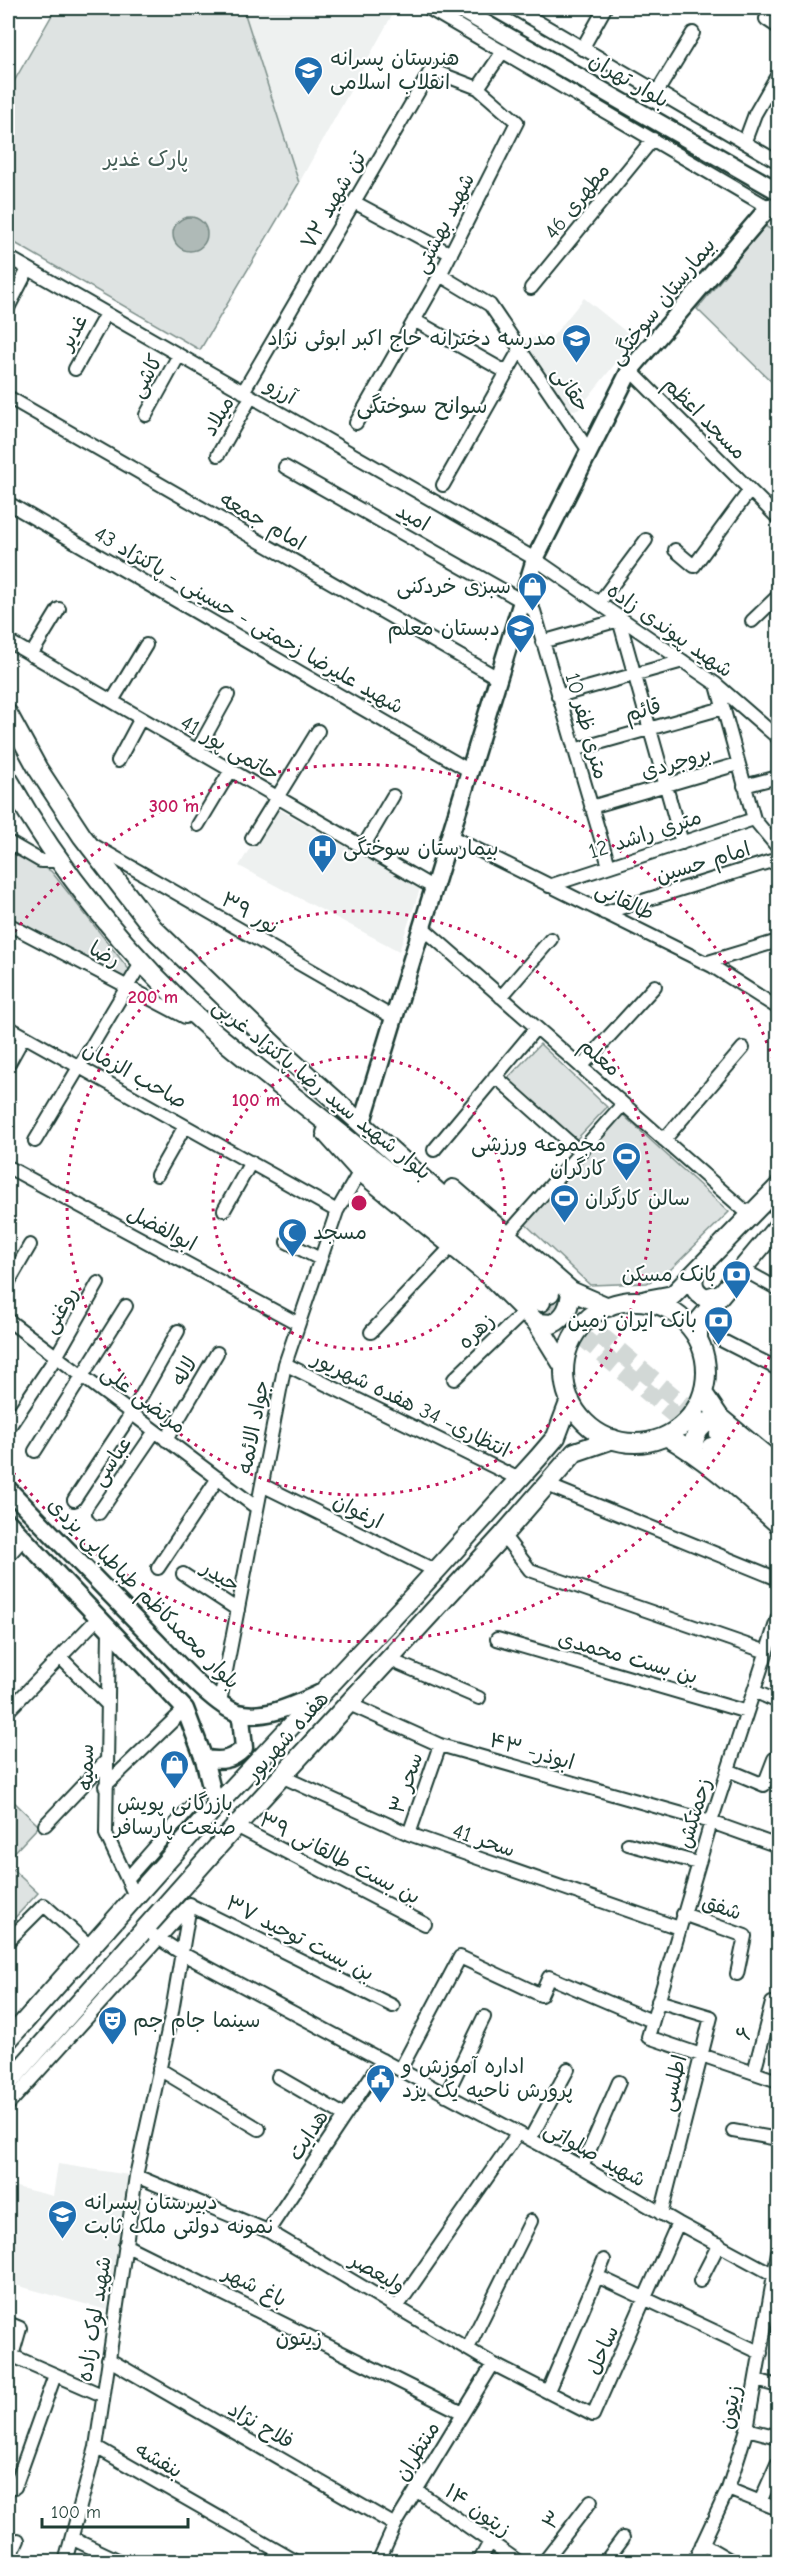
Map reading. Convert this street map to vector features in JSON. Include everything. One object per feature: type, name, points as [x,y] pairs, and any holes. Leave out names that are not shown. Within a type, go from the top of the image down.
[{"type":"main road","name":"بلوار تهران","points":[[458,8],[778,191]]},
{"type":"main road","name":"بلوار تهران","points":[[480,8],[778,180]]},
{"type":"main road","name":"بیمارستان سوختگی","points":[[362,1122],[535,559],[630,370],[774,210]]},
{"type":"main road","points":[[8,714],[38,769],[86,841],[161,936],[214,989],[362,1122],[552,1324],[564,1314],[571,1303],[571,1291]]},
{"type":"main road","name":"بلوار شهید سید رضا پاکنژاد غربی","points":[[8,779],[62,861],[143,960],[208,1027],[414,1193],[538,1307]]},
{"type":"main road","points":[[316,1116],[328,1137],[360,1171],[492,1278],[538,1307],[564,1367],[570,1400],[580,1417],[595,1431],[630,1443],[648,1442],[666,1436],[682,1425],[695,1411],[703,1393],[706,1375],[705,1356],[698,1339],[683,1320],[663,1307],[639,1301]]},
{"type":"main road","points":[[362,1122],[395,1139],[571,1291],[608,1307]]},
{"type":"main road","points":[[564,1367],[568,1348],[578,1331],[591,1317],[608,1307],[672,1295],[752,1217],[778,1187]]},
{"type":"main road","points":[[698,1339],[698,1322],[778,1226]]},
{"type":"main road","points":[[695,1273],[693,1283],[697,1293],[706,1298],[720,1294]]},
{"type":"main road","points":[[703,1393],[716,1433],[778,1504]]},
{"type":"main road","name":"هفده شهریور","points":[[8,2040],[216,1806],[436,1571],[556,1437],[570,1400]]},
{"type":"main road","points":[[693,1451],[695,1436],[699,1429],[712,1419],[716,1433],[778,1485]]},
{"type":"main road","points":[[716,1433],[778,1466]]},
{"type":"main road","points":[[556,1437],[569,1434],[574,1439],[575,1452],[613,1439]]},
{"type":"main road","points":[[666,1436],[693,1451],[778,1524]]},
{"type":"main road","name":"هفده شهریور","points":[[8,2083],[151,1934],[183,1886],[347,1703],[503,1535],[575,1452]]},
{"type":"main road","name":"بلوار محمدکاظم طباطبایی یزدی","points":[[8,1489],[187,1672],[220,1702],[236,1712],[257,1714],[286,1708],[325,1691]]},
{"type":"main road","points":[[8,1522],[185,1709],[204,1759],[216,1806]]},
{"type":"main road","points":[[204,1759],[221,1761],[234,1758],[244,1748],[241,1718],[236,1712]]},
{"type":"street","points":[[428,8],[774,210]]},
{"type":"street","points":[[514,8],[778,162]]},
{"type":"street","points":[[582,49],[605,8]]},
{"type":"street","points":[[766,19],[778,27]]},
{"type":"street","points":[[657,92],[693,33]]},
{"type":"street","points":[[478,88],[503,51]]},
{"type":"street","name":"۷۲ تن شهید","points":[[247,394],[431,70],[478,88]]},
{"type":"street","points":[[745,141],[755,114],[778,74]]},
{"type":"street","name":"شهید بهشتی","points":[[356,423],[440,275],[517,122],[478,88]]},
{"type":"street","name":"مطهری 46","points":[[531,288],[653,139]]},
{"type":"street","points":[[354,202],[451,254]]},
{"type":"street","name":"آرزو","points":[[8,257],[535,559]]},
{"type":"street","points":[[8,308],[28,269]]},
{"type":"street","name":"حقانی","points":[[440,275],[490,305],[589,451]]},
{"type":"street","name":"غدیر","points":[[75,369],[106,314]]},
{"type":"street","points":[[414,320],[506,372]]},
{"type":"street","points":[[442,485],[520,349]]},
{"type":"street","name":"کاشی","points":[[146,414],[179,355]]},
{"type":"street","name":"مسجد اعظم","points":[[630,370],[778,518]]},
{"type":"street","name":"میلاد","points":[[218,455],[247,394]]},
{"type":"street","name":"امام جمعه","points":[[8,397],[498,678]]},
{"type":"street","name":"امید","points":[[285,467],[522,601]]},
{"type":"street","points":[[675,550],[694,566],[750,490]]},
{"type":"street","name":"شهید علیرضا زحمتی - حسینی - پاکنژاد 43","points":[[8,503],[470,771]]},
{"type":"street","points":[[599,603],[646,540]]},
{"type":"street","name":"شهید پیوندی زاده","points":[[535,559],[716,684],[778,738]]},
{"type":"street","points":[[752,621],[778,596]]},
{"type":"street","name":"10 متری ظفر","points":[[522,601],[534,611],[609,866]]},
{"type":"street","points":[[31,655],[59,609]]},
{"type":"street","points":[[542,642],[618,618],[682,843]]},
{"type":"street","name":"حاتمی پور 41","points":[[8,641],[434,888]]},
{"type":"street","points":[[112,701],[146,645]]},
{"type":"street","points":[[558,696],[683,661]]},
{"type":"street","points":[[716,684],[753,819],[776,842]]},
{"type":"street","points":[[197,751],[228,695]]},
{"type":"street","name":"قائم","points":[[574,750],[723,708]]},
{"type":"street","points":[[118,761],[141,718]]},
{"type":"street","points":[[252,838],[318,731]]},
{"type":"street","name":"بروجردی","points":[[591,807],[738,764]]},
{"type":"street","points":[[198,825],[231,770]]},
{"type":"street","points":[[744,786],[778,777]]},
{"type":"street","points":[[363,847],[393,796]]},
{"type":"street","name":"12 متری راشد","points":[[549,886],[753,819]]},
{"type":"street","name":"طالقانی","points":[[450,836],[705,963],[778,1008]]},
{"type":"street","name":"نور ۳۹","points":[[86,841],[394,1017]]},
{"type":"street","points":[[8,842],[41,861],[62,861]]},
{"type":"street","name":"امام حسین","points":[[604,913],[778,859]]},
{"type":"street","name":"رضا","points":[[8,924],[185,1017]]},
{"type":"street","name":"معلم","points":[[422,927],[752,1217]]},
{"type":"street","points":[[501,997],[551,939]]},
{"type":"street","points":[[705,963],[778,941]]},
{"type":"street","points":[[35,1141],[143,960]]},
{"type":"street","points":[[581,1067],[655,986]]},
{"type":"street","name":"صاحب الزمان","points":[[8,1027],[337,1211]]},
{"type":"street","points":[[434,1150],[536,1028]]},
{"type":"street","points":[[8,1065],[24,1036]]},
{"type":"street","points":[[664,1140],[743,1048]]},
{"type":"street","points":[[495,1076],[580,1152]]},
{"type":"street","points":[[506,1236],[623,1104]]},
{"type":"street","points":[[157,1175],[185,1126]]},
{"type":"street","points":[[224,1210],[251,1162]]},
{"type":"street","name":"ابوالفضل","points":[[8,1167],[297,1323]]},
{"type":"street","name":"جواد الائمه","points":[[220,1702],[285,1364],[297,1323],[337,1211],[360,1171]]},
{"type":"street","points":[[287,1242],[320,1259]]},
{"type":"street","points":[[8,1283],[30,1245]]},
{"type":"street","points":[[371,1332],[452,1246]]},
{"type":"street","points":[[742,1269],[778,1289]]},
{"type":"street","name":"روغنی","points":[[9,1427],[56,1357],[98,1283]]},
{"type":"street","points":[[35,1451],[126,1306]]},
{"type":"street","name":"زهره","points":[[454,1379],[538,1307]]},
{"type":"street","name":"مرتضی علی","points":[[8,1320],[257,1508]]},
{"type":"street","points":[[74,1500],[132,1413],[178,1331]]},
{"type":"street","points":[[721,1340],[778,1370]]},
{"type":"street","name":"لاله","points":[[166,1440],[217,1353]]},
{"type":"street","name":"انتظاری- 34 هفده شهریور","points":[[285,1364],[519,1479]]},
{"type":"street","name":"عباسی","points":[[99,1513],[155,1431]]},
{"type":"street","points":[[158,1568],[218,1478]]},
{"type":"street","name":"ارغوان","points":[[262,1485],[436,1571]]},
{"type":"street","points":[[547,1485],[778,1579]]},
{"type":"street","points":[[503,1535],[530,1570],[767,1652]]},
{"type":"street","points":[[8,1556],[23,1539]]},
{"type":"street","name":"حیدر","points":[[183,1574],[238,1610]]},
{"type":"street","name":"زحمتکش","points":[[652,2022],[698,1863],[778,1617]]},
{"type":"street","points":[[8,1711],[60,1657],[104,1623]]},
{"type":"street","name":"سمیه","points":[[104,1623],[105,1834],[136,1898]]},
{"type":"street","name":"بن بست محمدی","points":[[497,1639],[747,1712]]},
{"type":"street","points":[[60,1657],[106,1703]]},
{"type":"street","points":[[388,1659],[479,1698]]},
{"type":"street","points":[[754,1691],[778,1702]]},
{"type":"street","name":"ابوذر- ۴۳","points":[[347,1703],[440,1745],[711,1822],[778,1846]]},
{"type":"street","points":[[105,1786],[185,1709]]},
{"type":"street","name":"سحر ۳","points":[[409,1834],[440,1745]]},
{"type":"street","points":[[728,1770],[764,1785],[774,1759]]},
{"type":"street","points":[[45,1825],[105,1762]]},
{"type":"street","name":"سحر 41","points":[[281,1776],[409,1834],[679,1928]]},
{"type":"street","points":[[127,1879],[194,1803]]},
{"type":"street","name":"بن‌ بست طالقانی ۳۹","points":[[236,1826],[425,1924]]},
{"type":"street","points":[[628,1845],[698,1863]]},
{"type":"street","points":[[8,2105],[151,1934],[190,1905],[183,1886]]},
{"type":"street","points":[[8,1941],[44,1905],[92,1948]]},
{"type":"street","name":"شهید لوک زاده","points":[[65,2562],[96,2447],[136,2176],[183,1954],[190,1905]]},
{"type":"street","name":"بن بست توحید ۳۷","points":[[190,1905],[393,2006]]},
{"type":"street","name":"شفق","points":[[683,1914],[745,1936],[736,1974]]},
{"type":"street","name":"شهید صلواتی","points":[[151,1934],[183,1954],[582,2167],[661,2214],[776,2277]]},
{"type":"street","points":[[400,2070],[460,1957],[541,1995],[549,1977],[652,2022],[648,2037],[778,2081]]},
{"type":"street","name":"اطلسی","points":[[658,2001],[711,2017],[661,2214]]},
{"type":"street","name":"۶","points":[[754,2072],[772,2003]]},
{"type":"street","points":[[447,2095],[484,2016]]},
{"type":"street","name":"هدایت","points":[[268,2231],[382,2060]]},
{"type":"street","points":[[159,2069],[259,2129]]},
{"type":"street","points":[[530,2139],[568,2069]]},
{"type":"street","points":[[278,2077],[344,2115]]},
{"type":"street","points":[[582,2167],[619,2082]]},
{"type":"street","points":[[733,2131],[778,2139]]},
{"type":"street","points":[[397,2307],[518,2133]]},
{"type":"street","name":"ولیعصر","points":[[136,2176],[268,2231],[493,2364],[593,2415]]},
{"type":"street","points":[[468,2348],[531,2221]]},
{"type":"street","name":"ساحل","points":[[593,2415],[678,2223]]},
{"type":"street","points":[[700,2281],[719,2244]]},
{"type":"street","name":"باغ شهر","points":[[125,2245],[463,2414]]},
{"type":"street","name":"زیتون","points":[[694,2562],[728,2489],[747,2429],[776,2277],[778,2252]]},
{"type":"street","points":[[548,2391],[604,2259]]},
{"type":"street","points":[[597,2276],[761,2353]]},
{"type":"street","points":[[8,2323],[20,2328],[10,2355],[102,2396]]},
{"type":"street","name":"فلاح نژاد","points":[[108,2359],[395,2525]]},
{"type":"street","name":"منتظران","points":[[378,2562],[395,2525],[493,2364]]},
{"type":"street","points":[[15,2487],[55,2375]]},
{"type":"street","points":[[756,2380],[778,2386]]},
{"type":"street","points":[[747,2429],[778,2437]]},
{"type":"street","name":"بنفشه","points":[[96,2447],[297,2562]]},
{"type":"street","points":[[760,2502],[777,2464]]},
{"type":"street","points":[[728,2489],[778,2509]]},
{"type":"street","name":"زیتون ۱۴","points":[[416,2490],[519,2562]]},
{"type":"street","name":"۳","points":[[544,2562],[591,2502]]},
{"type":"street","points":[[605,2562],[623,2538]]},
{"type":"street","points":[[73,2539],[122,2562]]},
{"type":"street","points":[[8,2562],[18,2540]]},
{"type":"street","points":[[479,2562],[490,2542]]},
{"type":"street","points":[[702,2544],[733,2562]]},
{"type":"shaded area","name":"هنرستان پسرانه انقلاب اسلامی","points":[[243,8],[396,8],[299,183]]},
{"type":"shaded area","points":[[190,217],[202,222],[207,234],[202,246],[190,251],[178,246],[173,234],[178,222]]},
{"type":"shaded area","name":"مدرسه دخترانه حاج اکبر ابوئی نژاد","points":[[584,298],[635,339],[578,410],[566,409],[526,343],[539,334],[549,341]]},
{"type":"shaded area","name":"بیمارستان سوختگی","points":[[275,807],[420,889],[399,951],[239,866]]},
{"type":"shaded area","name":"دبیرستان پسرانه نمونه دولتی ملک ثابت","points":[[58,2164],[129,2175],[107,2310],[8,2283],[8,2185],[53,2196]]},
{"type":"green space","name":"پارک غدیر","points":[[56,8],[243,8],[299,183],[200,350],[8,239],[8,92]]},
{"type":"green space","points":[[765,226],[778,234],[778,388],[697,309]]},
{"type":"green space","points":[[12,850],[51,871],[131,972],[125,981],[8,917],[8,858]]},
{"type":"green space","points":[[540,1044],[607,1107],[574,1142],[507,1079]]},
{"type":"green space","name":"مجموعه ورزشی کارگران","points":[[621,1113],[729,1212],[667,1273],[647,1283],[590,1285],[521,1220]]},
{"type":"green space","points":[[8,1796],[39,1826],[8,1859]]},
{"type":"green space","points":[[8,1865],[38,1893],[8,1925]]},
{"type":"tunnel","points":[[557,1299],[717,1433]]},
{"type":"tunnel","points":[[541,1302],[709,1444]]},
{"type":"place","name":"هنرستان پسرانه انقلاب اسلامی","points":[[309,96]]},
{"type":"place","name":"مدرسه دخترانه حاج اکبر ابوئی نژاد","points":[[577,364]]},
{"type":"place","name":"سبزی خردکنی","points":[[532,612]]},
{"type":"place","name":"دبستان معلم","points":[[521,654]]},
{"type":"place","name":"بیمارستان سوختگی","points":[[322,874]]},
{"type":"place","name":"مجموعه ورزشی کارگران","points":[[627,1182]]},
{"type":"place","name":"سالن کارگران","points":[[564,1224]]},
{"type":"place","name":"مسجد","points":[[292,1258]]},
{"type":"place","name":"بانک مسکن","points":[[737,1300]]},
{"type":"place","name":"بانک ایران زمین","points":[[718,1346]]},
{"type":"place","name":"بازرگانی پویش صنعت پارسافر","points":[[175,1790]]},
{"type":"place","name":"سینما جام جم","points":[[112,2046]]},
{"type":"place","name":"اداره آموزش و پرورش ناحیه یک یزد","points":[[381,2104]]},
{"type":"place","name":"دبیرستان پسرانه نمونه دولتی ملک ثابت","points":[[63,2240]]},
{"type":"district","name":"سوانح سوختگی","points":[[422,406]]},
{"type":"district","name":"زیتون","points":[[299,2338]]}]
